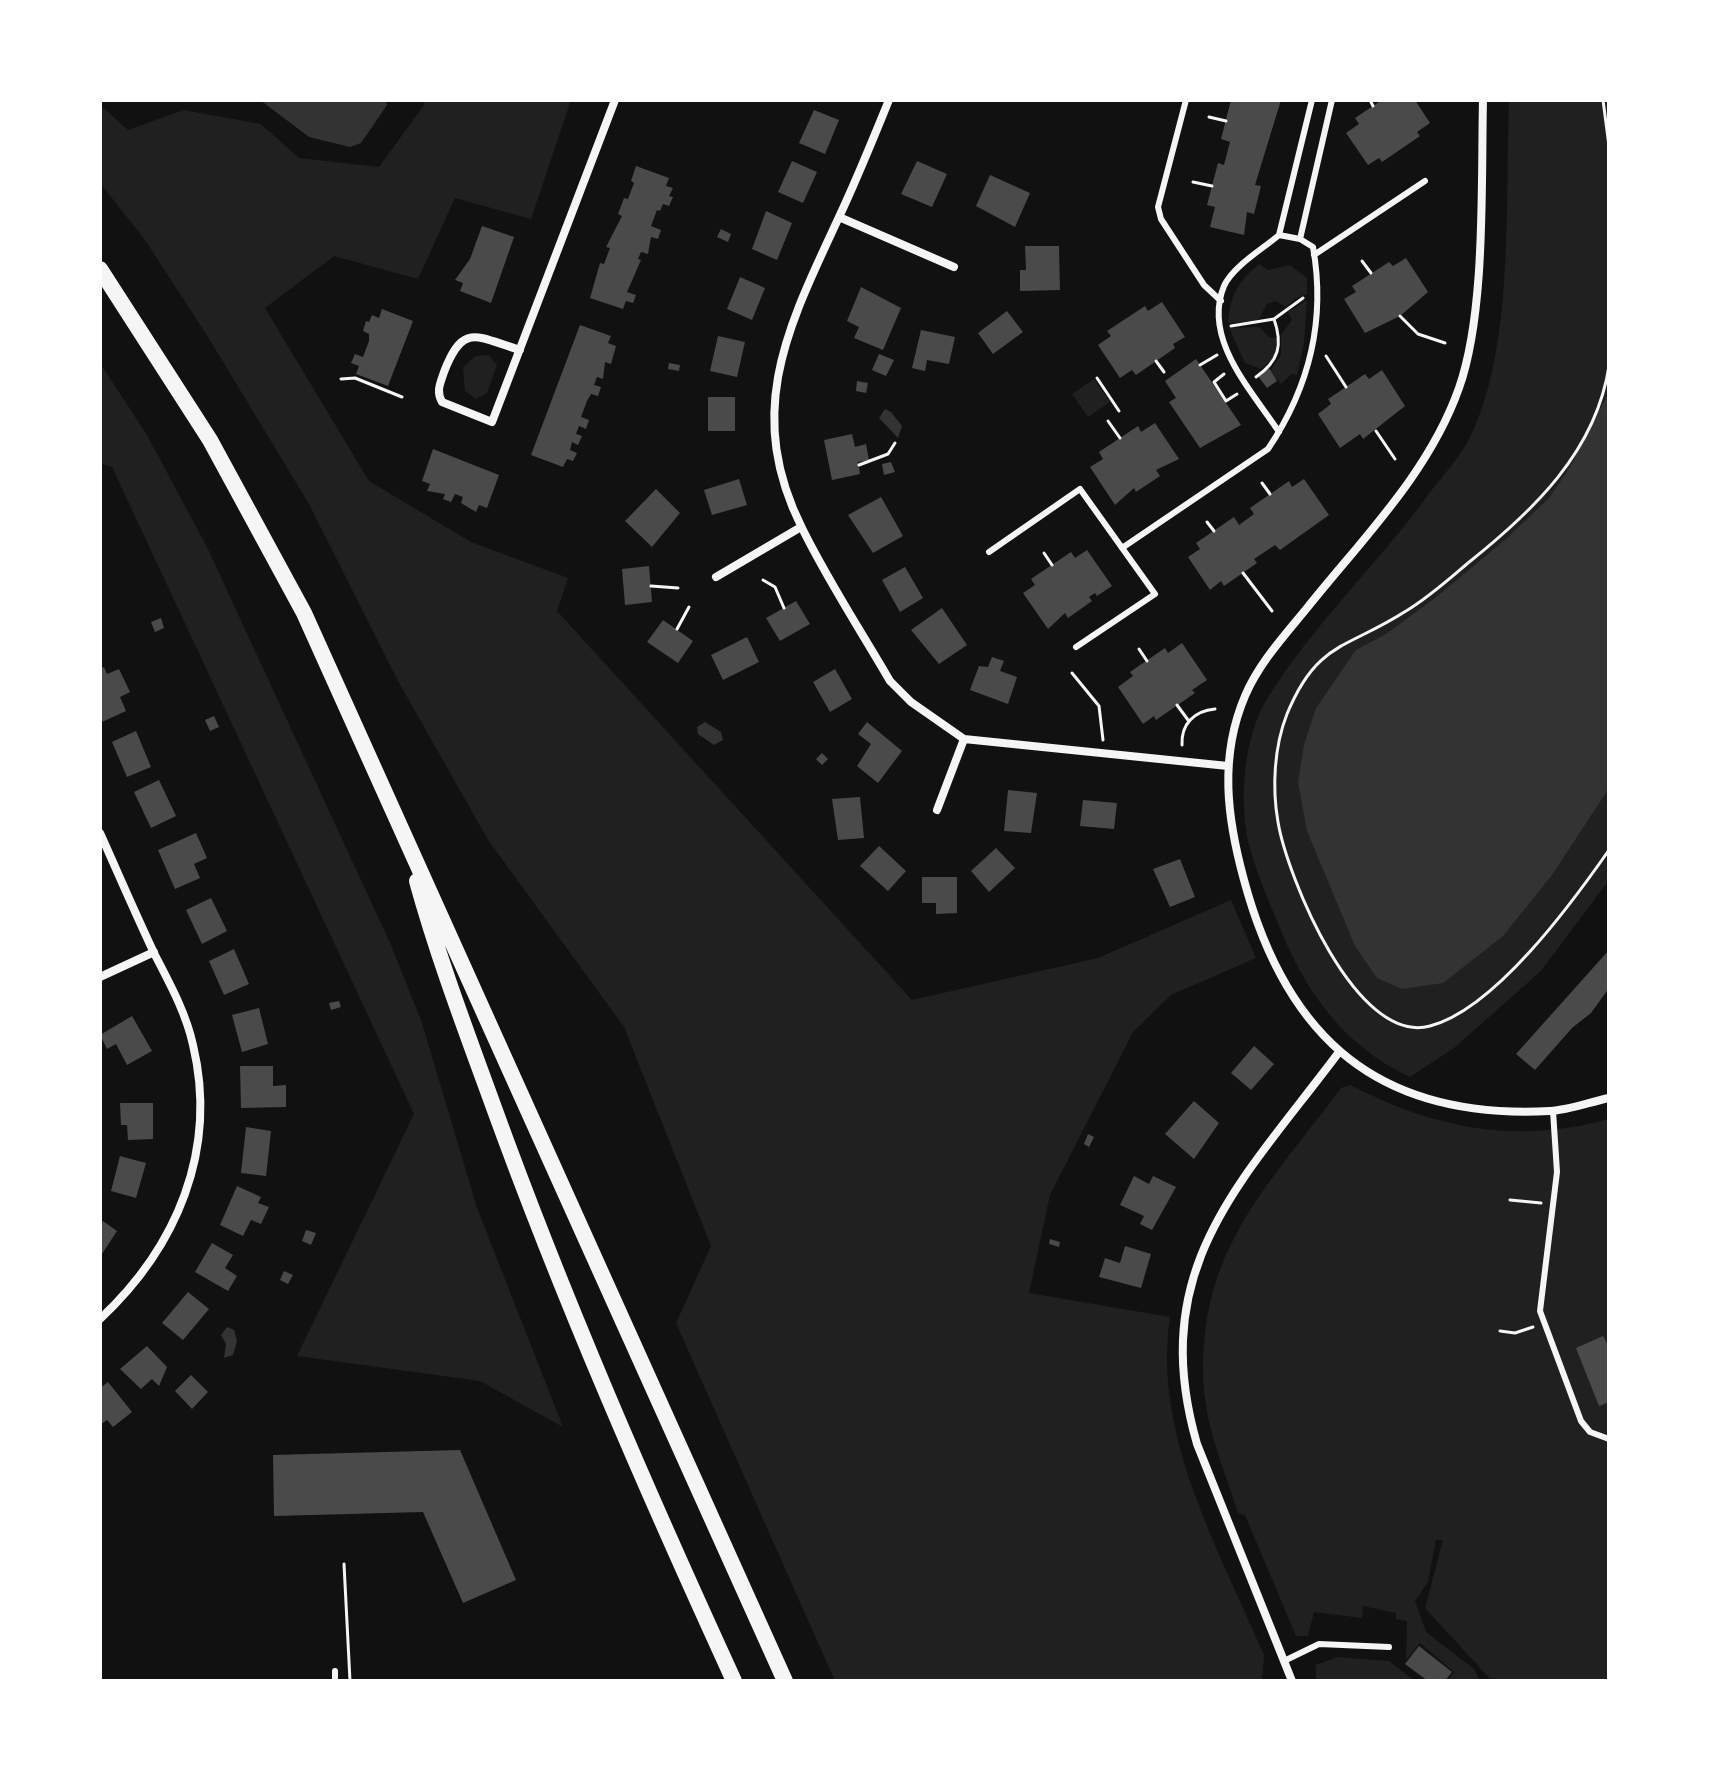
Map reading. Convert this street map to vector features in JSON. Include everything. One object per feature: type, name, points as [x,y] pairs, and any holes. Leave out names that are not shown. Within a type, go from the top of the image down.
[{"type":"main road","points":[[100,269],[172,379],[248,506],[304,613],[785,1681]]},
{"type":"main road","points":[[402,830],[435,942],[538,1229],[617,1424],[734,1681]]},
{"type":"street","points":[[520,350],[477,337],[463,339],[454,347],[439,387],[442,402],[492,422],[520,350],[615,100]]},
{"type":"street","points":[[889,100],[839,217],[807,282],[782,354],[773,399],[776,442],[801,527],[890,681],[911,702],[964,739],[1228,766]]},
{"type":"street","points":[[1483,100],[1474,308],[1468,357],[1460,386],[1439,436],[1417,474],[1258,672],[1234,727],[1228,766],[1227,809],[1253,913],[1273,963],[1301,1013],[1339,1052],[1381,1081],[1431,1102],[1485,1110],[1553,1111],[1609,1098]]},
{"type":"street","points":[[839,217],[954,267]]},
{"type":"street","points":[[716,577],[801,527]]},
{"type":"street","points":[[937,810],[964,739]]},
{"type":"street","points":[[100,833],[182,1009],[193,1043],[201,1100],[199,1136],[186,1197],[174,1226],[157,1255],[100,1319]]},
{"type":"street","points":[[100,977],[154,952]]},
{"type":"street","points":[[1292,1681],[1218,1503],[1187,1409],[1182,1363],[1185,1313],[1211,1228],[1238,1184],[1339,1052]]},
{"type":"lane","points":[[1186,100],[1158,207],[1161,219],[1204,285],[1221,301]]},
{"type":"lane","points":[[1279,432],[1223,345],[1221,301],[1225,285],[1234,273],[1279,235],[1312,100]]},
{"type":"lane","points":[[1300,239],[1332,100]]},
{"type":"lane","points":[[1314,255],[1425,181]]},
{"type":"lane","points":[[1122,548],[1268,449],[1279,432],[1307,373],[1317,294],[1313,247],[1300,239],[1279,235]]},
{"type":"lane","points":[[989,552],[1080,489],[1155,594],[1076,647]]},
{"type":"lane","points":[[1553,1111],[1557,1172],[1540,1311],[1581,1421],[1590,1432],[1609,1439]]},
{"type":"lane","points":[[1284,1661],[1319,1644],[1389,1647]]},
{"type":"lane","points":[[335,1671],[335,1681]]},
{"type":"path","points":[[1370,100],[1373,106]]},
{"type":"path","points":[[1603,100],[1609,146]]},
{"type":"path","points":[[1209,117],[1226,121]]},
{"type":"path","points":[[1193,182],[1212,186]]},
{"type":"path","points":[[1362,261],[1371,273]]},
{"type":"path","points":[[1220,326],[1254,325],[1274,319],[1298,299],[1317,294]]},
{"type":"path","points":[[1400,316],[1418,334],[1445,343]]},
{"type":"path","points":[[1247,384],[1274,363],[1279,348],[1274,319]]},
{"type":"path","points":[[1200,365],[1217,355]]},
{"type":"path","points":[[1326,356],[1346,387]]},
{"type":"path","points":[[1156,361],[1164,372]]},
{"type":"path","points":[[1609,366],[1602,398],[1589,426],[1551,490],[1532,511],[1425,599],[1394,619],[1328,651],[1315,665],[1286,717],[1277,755],[1275,789],[1278,823],[1288,860],[1331,956],[1365,1000],[1381,1013],[1410,1025],[1429,1027],[1457,1013],[1495,985],[1553,926],[1609,850]]},
{"type":"path","points":[[1227,372],[1214,382],[1226,401],[1240,391]]},
{"type":"path","points":[[341,379],[355,378],[402,397]]},
{"type":"path","points":[[1097,378],[1119,411]]},
{"type":"path","points":[[1108,421],[1120,438]]},
{"type":"path","points":[[1376,431],[1395,459]]},
{"type":"path","points":[[859,465],[888,454],[895,443]]},
{"type":"path","points":[[1262,483],[1270,494]]},
{"type":"path","points":[[1207,522],[1214,531]]},
{"type":"path","points":[[1044,553],[1052,565]]},
{"type":"path","points":[[1243,573],[1272,611]]},
{"type":"path","points":[[763,580],[775,587],[784,608]]},
{"type":"path","points":[[651,586],[678,588]]},
{"type":"path","points":[[677,629],[689,607]]},
{"type":"path","points":[[1139,649],[1147,661]]},
{"type":"path","points":[[1072,673],[1099,706],[1103,729],[1101,755]]},
{"type":"path","points":[[1177,705],[1188,720]]},
{"type":"path","points":[[1182,745],[1182,732],[1188,720],[1204,710],[1215,709]]},
{"type":"path","points":[[1510,1200],[1553,1204]]},
{"type":"path","points":[[1500,1331],[1515,1333],[1544,1323]]},
{"type":"path","points":[[344,1564],[350,1681]]},
{"type":"shaded area","points":[[260,100],[386,100],[387,105],[361,143],[350,147],[309,137]]},
{"type":"shaded area","points":[[423,100],[571,100],[531,219],[455,198],[418,279],[334,256],[265,308],[369,481],[471,542],[568,578],[557,611],[912,1000],[1098,958],[1231,900],[1256,958],[1171,995],[1133,1032],[1050,1195],[1029,1293],[1170,1317],[1167,1361],[1171,1405],[1180,1448],[1210,1533],[1264,1655],[1262,1681],[835,1681],[676,1323],[711,1246],[624,1027],[488,840],[397,679],[309,504],[145,240],[100,183],[100,105],[128,130],[183,110],[261,124],[299,158],[379,167],[424,105]]},
{"type":"shaded area","points":[[1509,100],[1609,100],[1609,880],[1541,971],[1454,1048],[1410,1077],[1364,1049],[1345,1032],[1328,1013],[1300,970],[1257,871],[1245,824],[1244,787],[1253,731],[1267,699],[1303,647],[1453,463],[1468,441],[1483,405],[1494,364],[1505,275]]},
{"type":"shaded area","points":[[1259,264],[1268,270],[1290,265],[1307,278],[1307,294],[1286,307],[1276,301],[1267,304],[1258,321],[1228,323],[1236,290]]},
{"type":"shaded area","points":[[1307,300],[1304,343],[1297,375],[1292,374],[1281,384],[1270,371],[1281,354],[1281,335],[1292,320],[1288,312]]},
{"type":"shaded area","points":[[1259,327],[1270,338],[1277,338],[1275,356],[1261,369],[1245,363],[1229,328]]},
{"type":"shaded area","points":[[489,355],[497,365],[487,393],[476,399],[465,391],[463,367],[476,356]]},
{"type":"shaded area","points":[[100,363],[147,435],[207,547],[391,945],[422,1023],[477,1208],[563,1427],[480,1381],[297,1356],[414,1114],[112,467],[100,463]]},
{"type":"shaded area","points":[[1094,379],[1110,402],[1088,417],[1072,394]]},
{"type":"shaded area","points":[[1609,392],[1609,788],[1552,875],[1503,936],[1443,983],[1402,989],[1377,978],[1355,946],[1307,831],[1298,782],[1304,745],[1316,708],[1356,650],[1386,634],[1435,598],[1505,540],[1549,498],[1570,467]]},
{"type":"shaded area","points":[[885,409],[902,426],[898,438],[879,418]]},
{"type":"shaded area","points":[[705,722],[721,732],[723,740],[714,745],[698,734],[697,727]]},
{"type":"shaded area","points":[[1350,1085],[1413,1112],[1476,1128],[1541,1131],[1609,1119],[1609,1681],[1492,1681],[1425,1608],[1443,1540],[1436,1540],[1428,1582],[1415,1601],[1426,1632],[1474,1669],[1480,1681],[1447,1681],[1454,1672],[1420,1643],[1406,1660],[1407,1621],[1396,1619],[1396,1613],[1363,1606],[1362,1618],[1314,1612],[1308,1636],[1296,1636],[1245,1515],[1238,1513],[1213,1437],[1204,1390],[1204,1342],[1211,1299],[1224,1261],[1262,1192],[1341,1088]]},
{"type":"shaded area","points":[[227,1327],[234,1330],[237,1341],[233,1355],[224,1358],[226,1344],[221,1335]]},
{"type":"shaded area","points":[[1338,1657],[1389,1661],[1415,1681],[1316,1680],[1316,1665]]},
{"type":"building","points":[[1231,100],[1281,100],[1255,185],[1261,186],[1254,214],[1247,212],[1244,235],[1210,227],[1215,207],[1207,205],[1218,163],[1224,165],[1230,142],[1221,139]]},
{"type":"building","points":[[1382,100],[1415,100],[1430,123],[1417,132],[1420,136],[1382,162],[1379,158],[1368,165],[1346,133],[1359,124],[1355,118]]},
{"type":"building","points":[[814,110],[839,120],[825,154],[799,143]]},
{"type":"building","points":[[792,161],[817,172],[803,203],[778,192]]},
{"type":"building","points":[[917,161],[947,174],[932,207],[901,194]]},
{"type":"building","points":[[636,166],[669,178],[666,186],[673,188],[669,196],[673,197],[669,206],[663,204],[660,211],[657,210],[651,226],[661,230],[658,239],[651,237],[648,254],[641,252],[638,259],[641,260],[627,292],[636,295],[633,303],[626,301],[623,309],[590,298],[600,263],[604,264],[610,248],[606,247],[622,216],[618,214],[624,198],[628,199],[634,183],[631,181]]},
{"type":"building","points":[[990,175],[1030,193],[1015,227],[976,206]]},
{"type":"building","points":[[766,211],[792,223],[777,260],[752,249]]},
{"type":"building","points":[[482,226],[514,237],[491,303],[460,291],[463,283],[455,280],[470,259]]},
{"type":"building","points":[[721,229],[731,234],[728,242],[717,237]]},
{"type":"building","points":[[1025,246],[1059,246],[1060,290],[1020,291],[1020,270],[1026,270]]},
{"type":"building","points":[[1406,258],[1428,292],[1400,316],[1365,333],[1344,299],[1356,292],[1352,286],[1389,262],[1393,266]]},
{"type":"building","points":[[740,277],[765,288],[752,320],[727,309]]},
{"type":"building","points":[[861,287],[901,308],[883,350],[854,338],[859,327],[847,321]]},
{"type":"building","points":[[1162,302],[1185,337],[1173,344],[1175,348],[1136,375],[1132,370],[1120,378],[1098,345],[1111,336],[1107,331],[1145,306],[1148,311]]},
{"type":"building","points":[[382,309],[413,321],[388,386],[356,374],[359,366],[351,363],[355,354],[363,357],[369,341],[369,334],[363,331],[366,321],[369,322],[372,315],[379,318]]},
{"type":"building","points":[[1007,311],[1023,332],[993,354],[978,333]]},
{"type":"building","points":[[580,325],[611,336],[608,343],[616,346],[611,364],[605,362],[603,379],[597,377],[594,385],[601,387],[598,396],[591,394],[581,417],[589,420],[586,429],[579,426],[576,434],[582,436],[578,445],[572,442],[570,450],[577,453],[573,461],[567,459],[563,467],[531,455]]},
{"type":"building","points":[[921,330],[955,337],[949,364],[927,360],[925,371],[912,368]]},
{"type":"building","points":[[718,336],[745,342],[737,377],[710,371]]},
{"type":"building","points":[[879,354],[894,360],[886,376],[872,370]]},
{"type":"building","points":[[1196,359],[1241,425],[1200,448],[1169,402],[1176,398],[1165,381]]},
{"type":"building","points":[[669,363],[680,365],[679,371],[668,369]]},
{"type":"building","points":[[1269,368],[1277,381],[1267,388],[1258,376]]},
{"type":"building","points":[[1382,370],[1405,406],[1363,439],[1360,434],[1340,448],[1318,414],[1331,404],[1328,399],[1365,374],[1369,379]]},
{"type":"building","points":[[857,381],[868,383],[866,393],[856,391]]},
{"type":"building","points":[[708,397],[735,397],[735,431],[708,431]]},
{"type":"building","points":[[1155,423],[1179,459],[1156,470],[1160,476],[1136,492],[1134,488],[1115,505],[1090,467],[1103,459],[1099,452],[1138,426],[1141,432]]},
{"type":"building","points":[[852,434],[855,447],[866,444],[869,460],[858,462],[860,474],[832,480],[824,440]]},
{"type":"building","points":[[433,449],[499,475],[487,508],[479,505],[476,512],[461,503],[463,497],[455,494],[451,502],[443,499],[445,494],[427,491],[430,484],[422,481]]},
{"type":"building","points":[[891,462],[895,472],[884,475],[882,464]]},
{"type":"building","points":[[739,479],[747,505],[712,515],[704,490]]},
{"type":"building","points":[[1304,479],[1329,515],[1280,550],[1275,545],[1254,559],[1257,563],[1224,586],[1221,581],[1210,590],[1188,557],[1200,549],[1196,543],[1234,517],[1239,525],[1254,514],[1250,508],[1289,481],[1292,487]]},
{"type":"building","points":[[656,489],[680,513],[652,547],[625,521]]},
{"type":"building","points":[[881,497],[903,536],[873,553],[848,515]]},
{"type":"building","points":[[1087,550],[1112,586],[1097,596],[1095,593],[1089,597],[1092,601],[1068,618],[1065,613],[1048,629],[1023,593],[1035,585],[1031,579],[1071,552],[1075,558]]},
{"type":"building","points":[[649,566],[652,602],[625,605],[622,569]]},
{"type":"building","points":[[905,567],[923,598],[900,612],[882,580]]},
{"type":"building","points":[[796,601],[810,624],[780,641],[766,618]]},
{"type":"building","points":[[942,608],[967,645],[939,664],[911,630]]},
{"type":"building","points":[[161,618],[164,628],[155,632],[151,622]]},
{"type":"building","points":[[663,620],[693,641],[678,663],[647,642]]},
{"type":"building","points":[[747,637],[759,662],[723,680],[711,655]]},
{"type":"building","points":[[1182,643],[1207,680],[1192,690],[1195,693],[1156,720],[1154,716],[1143,724],[1118,687],[1133,676],[1130,672],[1165,648],[1168,653]]},
{"type":"building","points":[[992,657],[1004,661],[1000,671],[1017,677],[1008,704],[970,690],[979,666],[988,667]]},
{"type":"building","points":[[104,667],[107,674],[119,669],[130,692],[120,697],[126,711],[102,722],[100,669]]},
{"type":"building","points":[[835,669],[852,699],[830,712],[813,682]]},
{"type":"building","points":[[214,716],[219,727],[210,731],[205,720]]},
{"type":"building","points":[[867,722],[902,751],[878,783],[857,766],[871,744],[858,734]]},
{"type":"building","points":[[136,731],[151,767],[127,777],[112,742]]},
{"type":"building","points":[[822,753],[828,759],[822,765],[816,759]]},
{"type":"building","points":[[159,780],[176,816],[151,828],[134,792]]},
{"type":"building","points":[[1008,790],[1037,793],[1031,833],[1004,831]]},
{"type":"building","points":[[860,797],[864,838],[838,840],[832,799]]},
{"type":"building","points":[[1083,800],[1117,803],[1114,829],[1080,826]]},
{"type":"building","points":[[196,833],[207,858],[194,864],[200,878],[175,889],[158,850]]},
{"type":"building","points":[[879,846],[906,871],[888,891],[860,866]]},
{"type":"building","points":[[996,848],[1015,868],[989,892],[971,871]]},
{"type":"building","points":[[1180,859],[1195,897],[1170,907],[1153,869]]},
{"type":"building","points":[[922,877],[957,877],[957,913],[936,914],[936,903],[922,903]]},
{"type":"building","points":[[211,898],[227,931],[202,944],[186,910]]},
{"type":"building","points":[[234,949],[249,984],[224,995],[209,961]]},
{"type":"building","points":[[1609,950],[1609,988],[1591,1013],[1572,1028],[1535,1070],[1516,1054]]},
{"type":"building","points":[[339,1001],[341,1007],[331,1010],[329,1003]]},
{"type":"building","points":[[259,1008],[268,1044],[242,1052],[232,1015]]},
{"type":"building","points":[[132,1016],[152,1051],[127,1065],[116,1044],[107,1049],[100,1035]]},
{"type":"building","points":[[1254,1046],[1274,1064],[1251,1090],[1231,1073]]},
{"type":"building","points":[[240,1066],[273,1066],[273,1086],[286,1085],[286,1107],[241,1108]]},
{"type":"building","points":[[1194,1101],[1219,1123],[1194,1159],[1165,1134]]},
{"type":"building","points":[[120,1103],[153,1103],[153,1139],[128,1140],[127,1125],[121,1125]]},
{"type":"building","points":[[246,1127],[271,1131],[266,1176],[241,1173]]},
{"type":"building","points":[[1088,1134],[1094,1137],[1089,1147],[1084,1144]]},
{"type":"building","points":[[120,1156],[146,1163],[136,1198],[111,1191]]},
{"type":"building","points":[[1134,1176],[1149,1184],[1153,1176],[1176,1187],[1152,1230],[1140,1224],[1144,1216],[1120,1205]]},
{"type":"building","points":[[237,1186],[261,1197],[258,1203],[269,1207],[261,1224],[251,1220],[243,1236],[220,1225]]},
{"type":"building","points":[[100,1219],[117,1231],[100,1257]]},
{"type":"building","points":[[306,1230],[316,1233],[311,1245],[302,1241]]},
{"type":"building","points":[[1050,1239],[1060,1242],[1059,1247],[1049,1244]]},
{"type":"building","points":[[212,1243],[233,1255],[225,1268],[237,1276],[228,1291],[195,1272]]},
{"type":"building","points":[[1125,1246],[1151,1254],[1141,1288],[1099,1277],[1105,1258],[1120,1263]]},
{"type":"building","points":[[284,1271],[293,1275],[288,1284],[280,1280]]},
{"type":"building","points":[[188,1292],[209,1309],[183,1340],[162,1323]]},
{"type":"building","points":[[1603,1336],[1609,1347],[1609,1402],[1599,1406],[1576,1348]]},
{"type":"building","points":[[147,1346],[167,1367],[159,1386],[152,1379],[141,1389],[120,1369]]},
{"type":"building","points":[[191,1375],[208,1392],[192,1409],[175,1391]]},
{"type":"building","points":[[108,1382],[132,1412],[113,1427],[107,1420],[100,1425],[100,1388]]},
{"type":"building","points":[[460,1450],[516,1580],[463,1603],[423,1512],[274,1516],[273,1455]]},
{"type":"building","points":[[1419,1646],[1452,1672],[1445,1681],[1428,1681],[1405,1664]]}]
